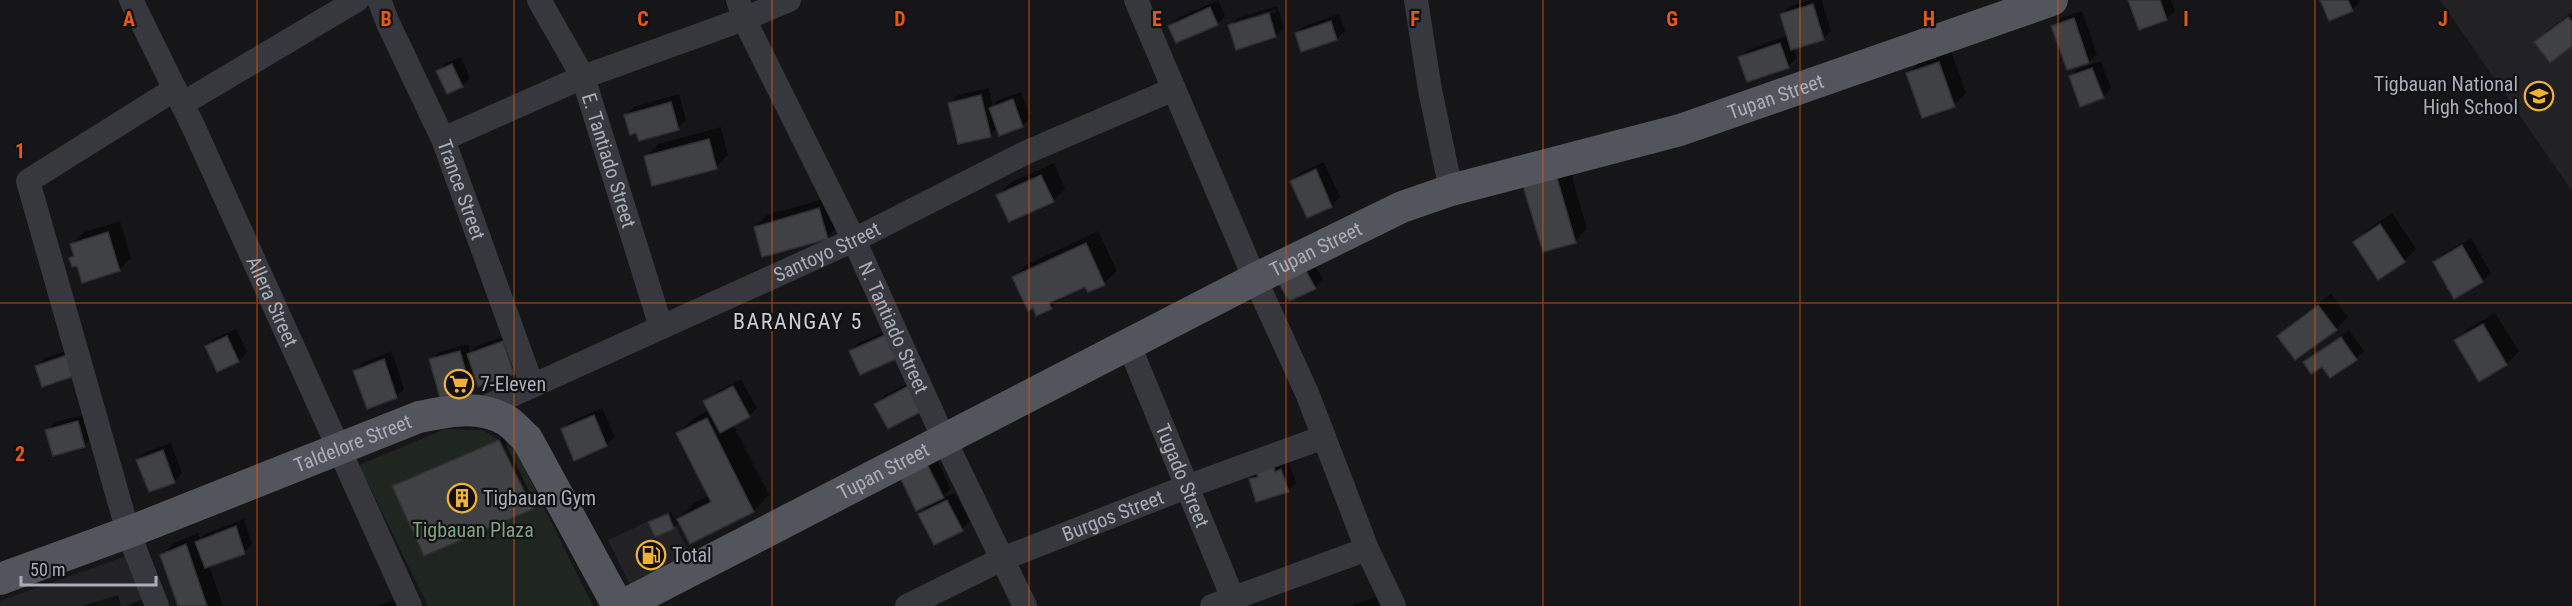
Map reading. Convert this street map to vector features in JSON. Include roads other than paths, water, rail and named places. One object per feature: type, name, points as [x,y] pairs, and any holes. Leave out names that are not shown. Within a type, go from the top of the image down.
[{"type":"main road","name":"Tupan Street","points":[[620,606],[1255,279],[1402,207],[1451,190],[1680,130],[2052,0]]},
{"type":"main road","name":"Taldelore Street","points":[[0,579],[339,451],[419,417],[452,410],[479,410],[507,420],[527,440],[620,606]]},
{"type":"street","name":"Allera Street","points":[[131,0],[178,97],[410,606]]},
{"type":"street","points":[[157,606],[128,532],[28,181],[357,0]]},
{"type":"street","name":"Trance Street","points":[[379,0],[443,139],[532,385]]},
{"type":"street","name":"E. Tantiado Street","points":[[539,0],[584,77],[661,327]]},
{"type":"street","points":[[443,139],[741,10],[789,0]]},
{"type":"street","points":[[1136,0],[1255,279],[1307,393],[1367,549],[1394,606]]},
{"type":"street","points":[[1416,0],[1430,90],[1451,190]]},
{"type":"street","name":"N. Tantiado Street","points":[[741,10],[854,240],[944,439],[1025,606]]},
{"type":"street","name":"Santoyo Street","points":[[479,410],[854,240],[1028,152],[1174,89]]},
{"type":"street","name":"Tugado Street","points":[[1129,345],[1186,487],[1227,603]]},
{"type":"street","name":"Burgos Street","points":[[907,606],[1002,559],[1186,487],[1324,437]]},
{"type":"street","points":[[1227,603],[1367,549]]},
{"type":"place","name":"Tigbauan National High School","points":[[2539,96]]},
{"type":"place","name":"7-Eleven","points":[[459,384]]},
{"type":"place","name":"Tigbauan Gym","points":[[462,498]]},
{"type":"place","name":"Total","points":[[651,555]]},
{"type":"district","name":"BARANGAY 5","points":[[798,321]]},
{"type":"park label","name":"Tigbauan Plaza","points":[[473,530]]}]
